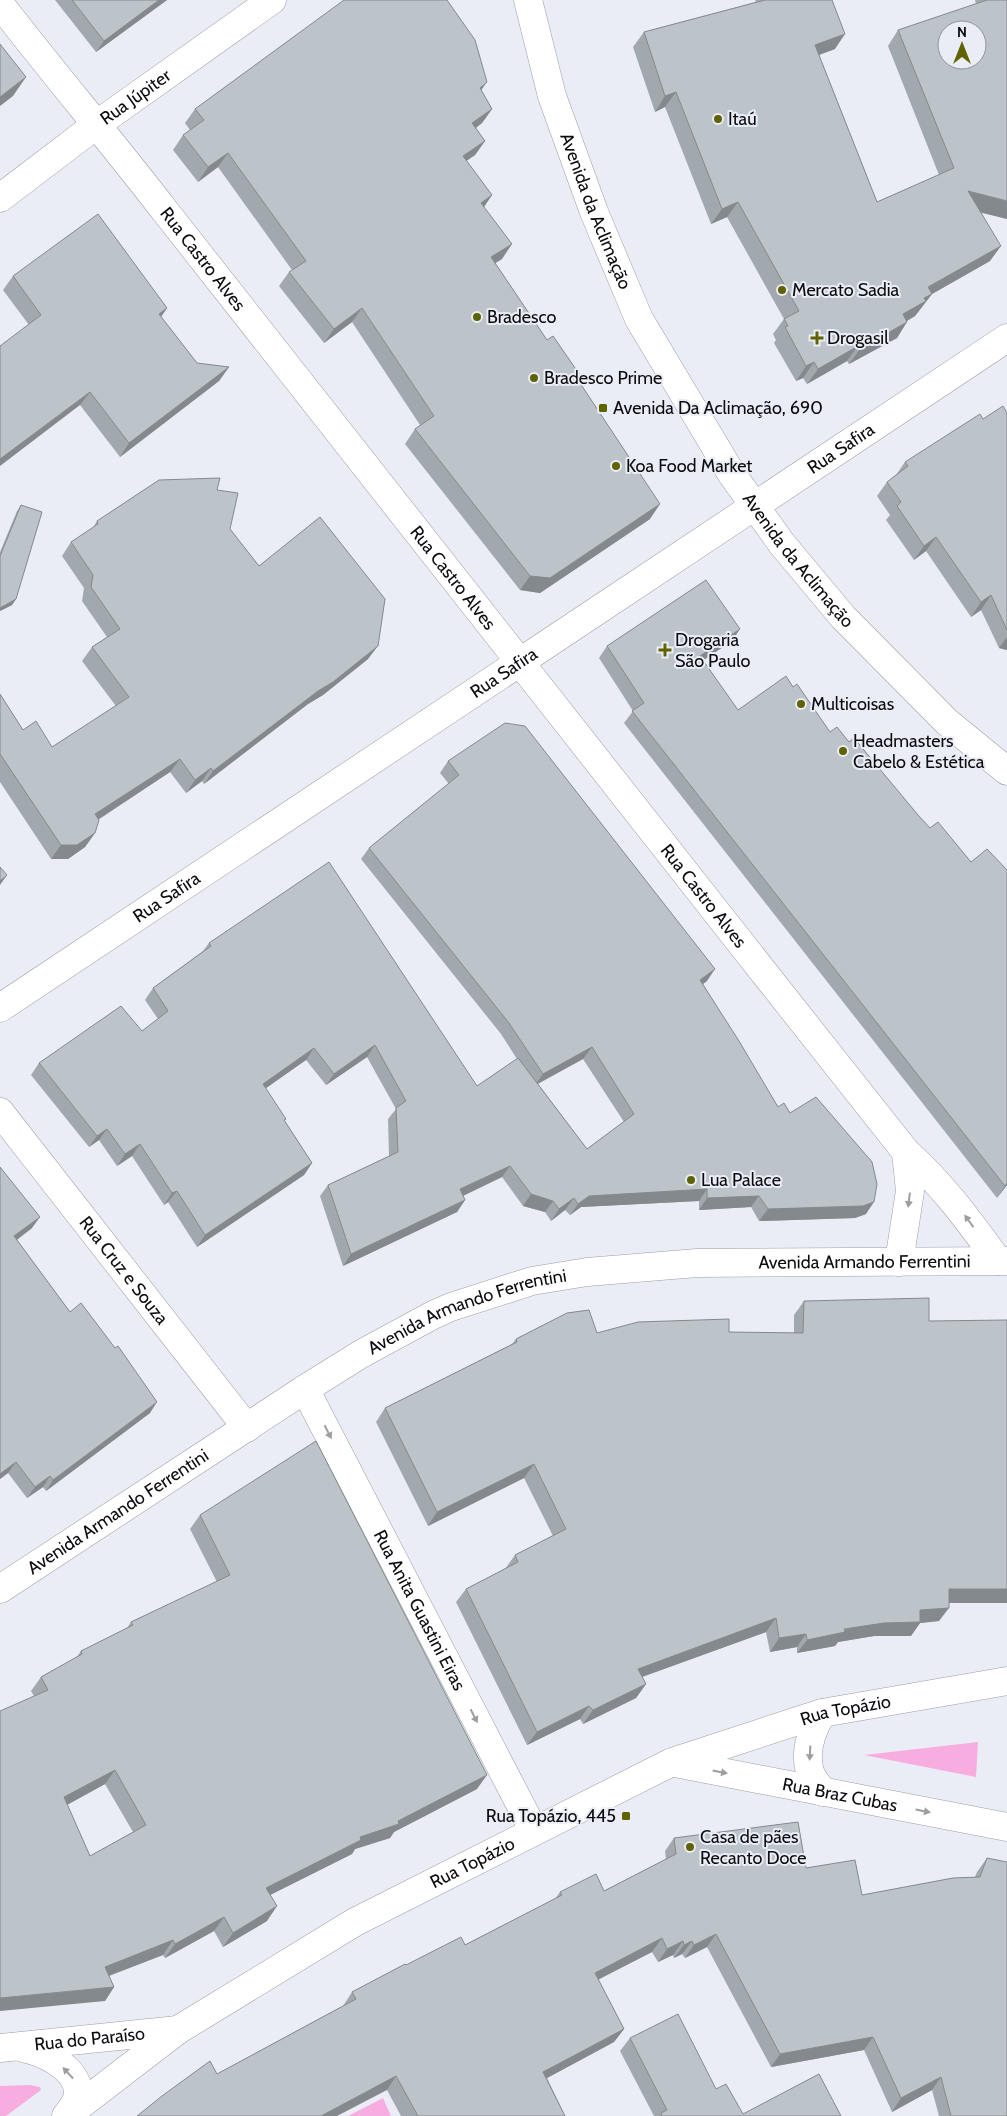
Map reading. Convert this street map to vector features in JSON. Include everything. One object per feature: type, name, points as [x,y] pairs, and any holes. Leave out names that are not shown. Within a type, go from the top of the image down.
[{"type":"street","name":"Rua Júpiter","points":[[0,198],[96,125],[272,0]]},
{"type":"street","name":"Avenida da Aclimação","points":[[528,0],[552,96],[594,212],[639,319],[731,473],[782,544],[843,617],[947,722],[1007,771]]},
{"type":"street","name":"Rua Castro Alves","points":[[0,4],[59,82],[134,171],[519,663],[906,1152],[933,1176],[1002,1260]]},
{"type":"street","name":"Rua Safira","points":[[0,1008],[1007,338]]},
{"type":"street","name":"Rua Cruz e Souza","points":[[0,1112],[247,1428]]},
{"type":"street","points":[[898,1262],[910,1191],[906,1152]]},
{"type":"street","name":"Avenida Armando Ferrentini","points":[[0,1589],[305,1389],[361,1354],[451,1307],[532,1281],[587,1272],[688,1264],[1002,1260]]},
{"type":"street","name":"Rua Anita Guastini Eiras","points":[[305,1389],[534,1831]]},
{"type":"street","name":"Rua Topázio","points":[[67,2116],[178,2030],[355,1922],[672,1762],[822,1714],[1007,1681]]},
{"type":"street","points":[[822,1714],[812,1730],[809,1771],[823,1792]]},
{"type":"street","name":"Rua Braz Cubas","points":[[672,1762],[1007,1827]]},
{"type":"street","name":"Rua do Paraíso","points":[[10,2047],[178,2030]]},
{"type":"street","points":[[10,2047],[46,2055],[62,2066],[75,2081],[79,2092],[76,2103],[67,2116]]},
{"type":"shaded area","points":[[978,1742],[976,1777],[864,1755]]},
{"type":"shaded area","points":[[30,2085],[40,2087],[41,2090],[6,2116],[0,2116],[0,2086]]},
{"type":"shaded area","points":[[383,2098],[391,2116],[348,2116]]},
{"type":"building","points":[[72,0],[159,0],[104,41]]},
{"type":"building","points":[[344,0],[447,0],[475,40],[487,82],[480,88],[492,109],[472,123],[485,141],[463,156],[492,195],[481,203],[512,244],[491,257],[547,340],[553,336],[582,378],[578,380],[660,504],[550,578],[530,576],[415,429],[434,416],[362,308],[334,329],[289,272],[306,261],[228,153],[208,167],[183,135],[204,120],[195,109]]},
{"type":"building","points":[[765,0],[832,0],[845,34],[815,45],[877,202],[954,168],[898,30],[987,0],[1007,0],[1007,201],[968,191],[1001,246],[928,287],[932,294],[924,298],[926,301],[903,314],[907,322],[860,349],[858,346],[818,369],[814,362],[806,366],[785,327],[788,326],[784,319],[799,311],[738,202],[722,209],[676,92],[665,96],[644,32]]},
{"type":"building","points":[[0,44],[26,77],[0,97]]},
{"type":"building","points":[[98,214],[167,308],[159,314],[197,363],[229,367],[129,443],[90,392],[0,459],[0,346],[41,315],[13,276]]},
{"type":"building","points":[[1003,406],[1007,413],[1007,630],[991,595],[981,602],[936,537],[924,546],[897,506],[901,502],[887,482],[908,466],[905,462],[980,414],[983,419]]},
{"type":"building","points":[[220,478],[217,490],[238,493],[230,529],[259,566],[320,517],[385,599],[378,646],[333,682],[318,691],[213,771],[211,768],[195,780],[180,759],[95,814],[99,820],[95,833],[77,845],[61,845],[0,754],[0,694],[23,730],[36,721],[52,747],[129,697],[92,647],[120,629],[91,587],[93,575],[71,542],[98,524],[97,521],[159,480]]},
{"type":"building","points":[[21,505],[42,512],[16,599],[0,608],[0,556]]},
{"type":"building","points":[[706,580],[740,629],[700,656],[738,710],[786,676],[793,687],[797,684],[830,732],[837,727],[849,742],[854,738],[930,828],[938,822],[971,862],[987,849],[1007,870],[1007,1183],[1005,1186],[632,711],[644,703],[607,646]]},
{"type":"building","points":[[505,723],[525,726],[715,969],[700,980],[778,1107],[784,1103],[790,1113],[816,1097],[872,1162],[877,1184],[874,1202],[863,1206],[768,1209],[759,1196],[707,1198],[707,1189],[589,1196],[578,1204],[574,1198],[559,1209],[553,1201],[531,1194],[510,1166],[460,1189],[465,1200],[351,1254],[328,1185],[398,1152],[396,1108],[406,1101],[375,1045],[334,1074],[314,1048],[263,1084],[312,1163],[205,1235],[177,1191],[172,1193],[140,1144],[125,1154],[107,1129],[97,1136],[39,1063],[121,1006],[142,1031],[168,1011],[153,988],[211,946],[209,943],[329,862],[477,1086],[518,1058],[587,1149],[634,1114],[592,1047],[543,1074],[509,1023],[369,848],[459,775],[448,761]]},
{"type":"building","points":[[0,867],[7,875],[0,881]]},
{"type":"building","points":[[0,1167],[40,1217],[14,1236],[70,1312],[81,1303],[115,1348],[118,1346],[157,1402],[53,1480],[50,1476],[35,1487],[16,1462],[0,1474]]},
{"type":"building","points":[[929,1298],[929,1321],[1007,1320],[1007,1589],[949,1589],[949,1608],[920,1610],[920,1622],[884,1623],[844,1629],[845,1632],[807,1640],[806,1634],[779,1638],[776,1618],[638,1669],[646,1684],[593,1710],[589,1706],[537,1732],[466,1589],[518,1562],[515,1555],[566,1529],[534,1464],[437,1512],[385,1408],[517,1342],[516,1339],[567,1313],[589,1310],[597,1333],[638,1322],[729,1319],[729,1332],[803,1333],[804,1301]]},
{"type":"building","points":[[316,1441],[487,1775],[398,1821],[399,1824],[360,1837],[361,1840],[266,1888],[277,1906],[233,1933],[224,1917],[175,1944],[173,1940],[105,1967],[114,1987],[0,1998],[0,1711],[48,1690],[41,1677],[82,1654],[81,1651],[133,1625],[131,1622],[230,1575],[200,1515]],"holes":[[[115,1770],[146,1825],[90,1856],[64,1797]]]},
{"type":"building","points":[[798,1822],[806,1868],[855,1860],[862,1895],[953,1878],[980,1877],[987,1858],[1007,1862],[1007,2116],[951,2116],[941,2077],[901,2098],[873,2037],[780,2054],[716,1934],[694,1945],[692,1941],[684,1945],[683,1941],[667,1949],[662,1938],[595,1973],[624,2029],[543,2072],[565,2116],[418,2116],[396,2076],[321,2116],[137,2116],[210,2061],[217,2074],[356,1999],[352,1992],[405,1964],[461,1937],[465,1945],[562,1895],[560,1892],[596,1874],[604,1891],[676,1854],[674,1838]]},
{"type":"building","points":[[678,2014],[716,2089],[726,2084],[743,2114],[819,2074],[841,2116],[662,2116],[661,2113],[667,2110],[630,2038]]},
{"type":"place","name":"Itaú","points":[[718,119]]},
{"type":"place","name":"Mercato Sadia","points":[[782,290]]},
{"type":"place","name":"Bradesco","points":[[477,317]]},
{"type":"place","name":"Drogasil","points":[[817,338]]},
{"type":"place","name":"Bradesco Prime","points":[[534,378]]},
{"type":"place","name":"Avenida Da Aclimação, 690","points":[[603,408]]},
{"type":"place","name":"Koa Food Market","points":[[616,466]]},
{"type":"place","name":"Drogaria São Paulo","points":[[665,650]]},
{"type":"place","name":"Multicoisas","points":[[801,704]]},
{"type":"place","name":"Headmasters Cabelo & Estética","points":[[843,751]]},
{"type":"place","name":"Lua Palace","points":[[691,1180]]},
{"type":"place","name":"Rua Topázio, 445","points":[[626,1816]]},
{"type":"place","name":"Casa de pães Recanto Doce","points":[[690,1847]]}]
